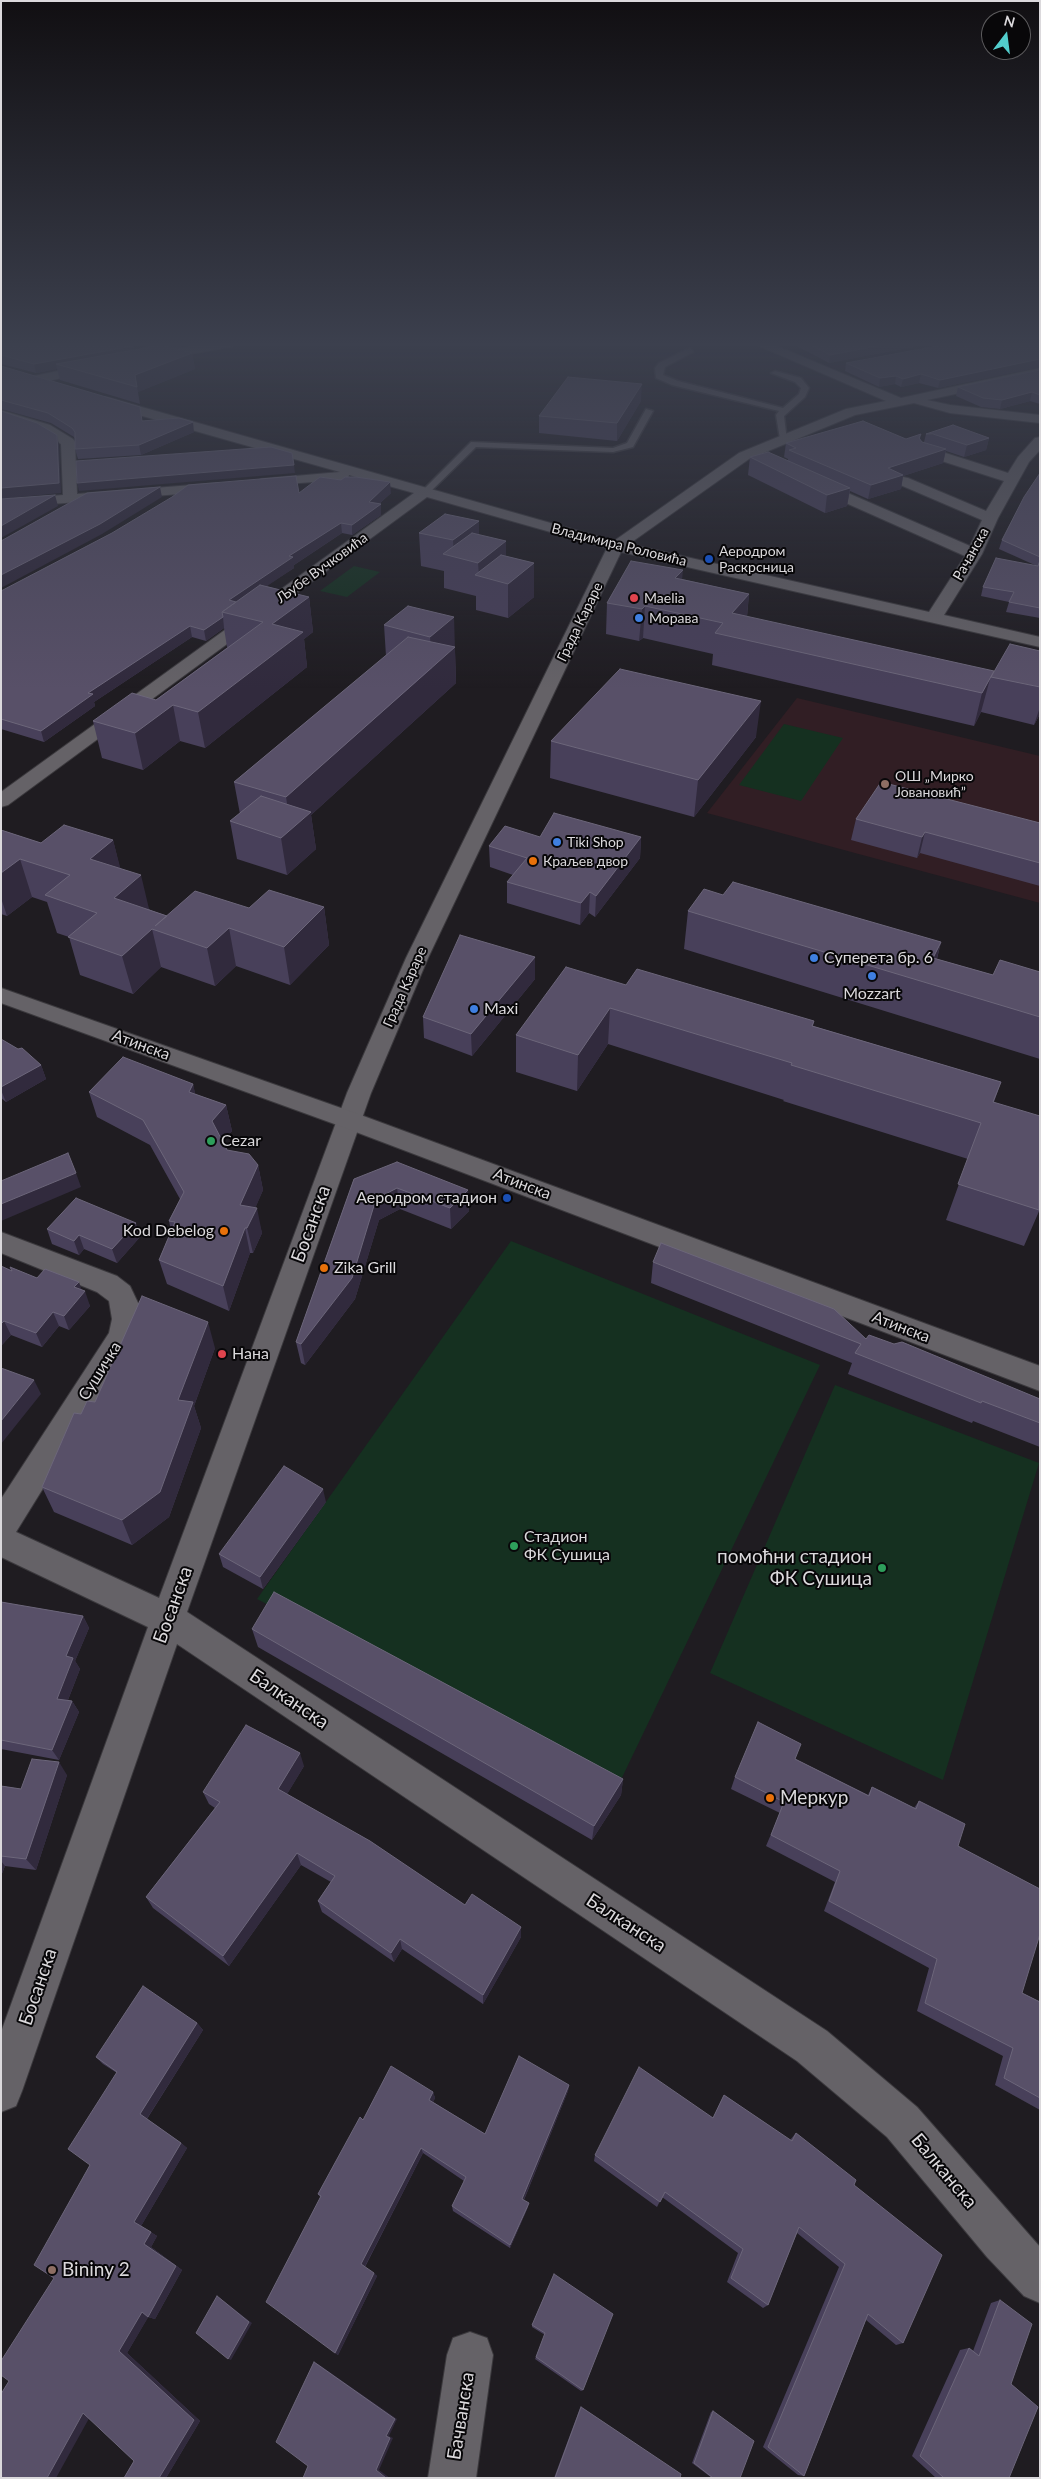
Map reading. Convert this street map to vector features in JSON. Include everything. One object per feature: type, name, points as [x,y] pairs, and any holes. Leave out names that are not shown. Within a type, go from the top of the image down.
[{"type":"street","points":[[70,498],[71,458]]},
{"type":"street","name":"Владимира Роловића","points":[[301,458],[616,546],[1040,642]]},
{"type":"street","name":"Града Караре","points":[[349,1120],[417,958],[616,546],[743,458]]},
{"type":"street","points":[[755,458],[762,461]]},
{"type":"street","points":[[946,458],[1012,479]]},
{"type":"street","name":"Рачанска","points":[[934,618],[974,554],[990,518],[1025,458]]},
{"type":"street","points":[[1,504],[359,474]]},
{"type":"street","points":[[798,476],[974,554]]},
{"type":"street","points":[[903,481],[990,518]]},
{"type":"street","points":[[159,508],[184,490]]},
{"type":"street","name":"Љубе Вучковића","points":[[1,801],[425,492]]},
{"type":"street","points":[[58,515],[86,497]]},
{"type":"street","name":"Атинска","points":[[1,995],[349,1120],[1040,1379]]},
{"type":"street","name":"Босанска","points":[[1,2091],[168,1620],[349,1120]]},
{"type":"street","name":"Сушичка","points":[[1,1242],[107,1284],[120,1294],[125,1305],[126,1319],[123,1335],[1,1527]]},
{"type":"street","name":"Балканска","points":[[1,1541],[168,1620],[258,1677],[812,2046],[902,2122],[1003,2241],[1040,2280]]},
{"type":"street","name":"Бачванска","points":[[452,2478],[470,2355]]},
{"type":"lane","points":[[425,492],[460,458]]},
{"type":"shaded area","name":"ОШ „Мирко Јовановић”","points":[[797,698],[1040,756],[1040,903],[707,813]]},
{"type":"green space","points":[[354,566],[380,572],[347,597],[320,591]]},
{"type":"green space","points":[[784,724],[843,738],[801,801],[739,785]]},
{"type":"green space","name":"Стадион ФК Сушица","points":[[511,1241],[820,1365],[617,1788],[257,1599]]},
{"type":"green space","name":"помоћни стадион ФК Сушица","points":[[835,1385],[1039,1463],[943,1780],[710,1673]]},
{"type":"building","points":[[1,458],[58,458],[59,483],[1,488]]},
{"type":"building","points":[[122,458],[293,458],[294,465],[77,483],[76,461]]},
{"type":"building","points":[[751,458],[781,458],[850,488],[827,495]]},
{"type":"building","points":[[807,458],[919,458],[888,468],[903,475],[871,485]]},
{"type":"building","points":[[1040,473],[1040,557],[1002,540],[1024,497]]},
{"type":"building","points":[[296,476],[299,493],[320,477],[341,480],[345,477],[356,477],[390,482],[369,502],[381,504],[352,525],[341,523],[289,556],[293,557],[229,600],[236,602],[222,612],[223,617],[204,630],[190,626],[88,693],[93,694],[41,731],[1,719],[1,591],[112,533],[172,497],[188,485]]},
{"type":"building","points":[[160,487],[100,524],[1,575],[1,541],[87,493]]},
{"type":"building","points":[[55,495],[1,526],[1,499]]},
{"type":"building","points":[[445,514],[479,521],[453,540],[419,533]]},
{"type":"building","points":[[472,533],[506,541],[478,563],[443,554]]},
{"type":"building","points":[[501,555],[534,563],[508,584],[475,575]]},
{"type":"building","points":[[996,558],[1038,566],[1040,560],[1040,608],[1009,602],[1014,592],[983,587]]},
{"type":"building","points":[[631,561],[683,570],[675,578],[749,594],[732,613],[994,671],[982,693],[715,633],[723,623],[645,606],[642,609],[607,603]]},
{"type":"building","points":[[260,585],[309,597],[272,624],[303,632],[198,712],[173,705],[135,733],[93,721],[132,693],[156,700],[263,622],[222,612]]},
{"type":"building","points":[[408,606],[454,617],[430,637],[384,625]]},
{"type":"building","points":[[408,637],[455,647],[286,797],[234,782]]},
{"type":"building","points":[[1010,644],[1040,651],[1040,687],[991,677]]},
{"type":"building","points":[[620,669],[761,701],[698,780],[551,741]]},
{"type":"building","points":[[881,782],[1040,823],[1040,863],[925,832],[922,837],[856,819]]},
{"type":"building","points":[[261,796],[311,812],[281,838],[230,821]]},
{"type":"building","points":[[554,813],[641,837],[596,896],[590,892],[581,903],[507,882],[527,858],[489,846],[505,826],[540,837]]},
{"type":"building","points":[[64,825],[113,840],[90,859],[141,875],[114,898],[167,916],[195,891],[249,908],[269,890],[324,907],[284,947],[229,928],[207,948],[152,929],[122,956],[68,937],[97,913],[45,895],[70,875],[20,859],[1,873],[1,830],[41,843]]},
{"type":"building","points":[[733,882],[941,942],[933,958],[993,975],[1000,960],[1040,972],[1040,1017],[688,911],[704,889],[723,895]]},
{"type":"building","name":"Maxi","points":[[460,935],[535,957],[471,1034],[423,1017]]},
{"type":"building","points":[[566,967],[626,985],[637,969],[814,1021],[812,1026],[1001,1082],[993,1102],[1040,1116],[1039,1210],[958,1184],[981,1123],[610,1008],[578,1055],[516,1035]]},
{"type":"building","points":[[1,1039],[18,1049],[22,1048],[41,1065],[1,1087]]},
{"type":"building","points":[[123,1057],[193,1084],[189,1092],[226,1105],[212,1121],[227,1150],[249,1154],[258,1165],[240,1205],[257,1208],[247,1228],[245,1228],[223,1286],[159,1260],[175,1222],[169,1221],[184,1192],[143,1120],[89,1092]]},
{"type":"building","points":[[68,1153],[76,1173],[1,1204],[1,1181]]},
{"type":"building","points":[[397,1162],[468,1190],[450,1208],[397,1188],[376,1199],[352,1278],[301,1344],[296,1342],[354,1179]]},
{"type":"building","points":[[76,1198],[136,1223],[112,1249],[79,1235],[74,1241],[47,1229]]},
{"type":"building","points":[[661,1243],[834,1309],[866,1339],[869,1335],[894,1344],[902,1342],[1040,1399],[1040,1423],[982,1401],[981,1403],[855,1353],[861,1344],[653,1262]]},
{"type":"building","points":[[1,1266],[12,1271],[10,1267],[37,1278],[45,1269],[79,1282],[74,1287],[85,1291],[64,1316],[53,1312],[36,1333],[4,1321],[1,1324]]},
{"type":"building","points":[[142,1296],[208,1322],[178,1400],[193,1402],[160,1492],[122,1520],[42,1487],[74,1413],[81,1414],[87,1401],[95,1402]]},
{"type":"building","points":[[1,1368],[34,1380],[1,1421]]},
{"type":"building","points":[[284,1466],[323,1489],[260,1577],[219,1554]]},
{"type":"building","points":[[274,1592],[623,1779],[594,1826],[252,1629]]},
{"type":"building","points":[[1,1602],[83,1616],[66,1656],[73,1658],[57,1699],[72,1701],[52,1750],[1,1740]]},
{"type":"building","points":[[758,1722],[801,1744],[795,1759],[869,1796],[872,1787],[916,1809],[919,1801],[965,1824],[958,1846],[1040,1889],[1040,1934],[1022,1993],[1040,2002],[1040,2098],[1004,2078],[1013,2048],[925,2003],[937,1959],[829,1901],[840,1871],[771,1835],[784,1802],[735,1777]]},
{"type":"building","points":[[246,1725],[300,1753],[278,1789],[370,1841],[465,1905],[472,1894],[521,1927],[483,1995],[400,1939],[391,1953],[318,1901],[335,1876],[297,1853],[223,1956],[146,1897],[220,1802],[203,1792]]},
{"type":"building","points":[[32,1759],[59,1762],[26,1859],[1,1856],[1,1786],[21,1789]]},
{"type":"building","points":[[143,1986],[197,2023],[140,2114],[181,2143],[134,2222],[151,2232],[144,2244],[176,2266],[148,2317],[142,2312],[119,2351],[194,2420],[159,2478],[124,2478],[134,2461],[83,2413],[47,2478],[1,2478],[1,2394],[9,2381],[1,2375],[1,2361],[54,2278],[34,2265],[90,2165],[68,2149],[117,2072],[96,2057]]},
{"type":"building","points":[[519,2056],[569,2085],[522,2199],[529,2203],[510,2245],[452,2206],[466,2177],[421,2148],[361,2264],[374,2273],[335,2353],[266,2302],[321,2196],[318,2194],[360,2117],[363,2120],[391,2066],[433,2092],[429,2100],[485,2134]]},
{"type":"building","points":[[639,2067],[713,2118],[724,2095],[792,2141],[796,2133],[856,2180],[854,2185],[942,2255],[903,2343],[868,2314],[804,2476],[768,2447],[845,2264],[799,2227],[768,2305],[731,2278],[743,2249],[665,2192],[660,2202],[595,2155]]},
{"type":"building","points":[[554,2274],[613,2314],[583,2390],[536,2357],[545,2333],[532,2325]]},
{"type":"building","points":[[217,2296],[249,2322],[228,2359],[196,2333]]},
{"type":"building","points":[[1000,2300],[1032,2324],[1011,2384],[1038,2407],[1009,2478],[944,2478],[920,2456],[969,2348],[979,2356]]},
{"type":"building","points":[[314,2362],[395,2419],[386,2436],[390,2438],[376,2470],[386,2478],[303,2478],[308,2466],[276,2442]]},
{"type":"building","points":[[581,2407],[681,2474],[680,2478],[555,2478]]},
{"type":"building","points":[[713,2411],[754,2441],[740,2478],[713,2478],[694,2463]]},
{"type":"place","name":"Аеродром Раскрсница","points":[[709,559]]},
{"type":"place","name":"Maelia","points":[[634,598]]},
{"type":"place","name":"Морава","points":[[639,618]]},
{"type":"place","name":"ОШ „Мирко Јовановић”","points":[[885,784]]},
{"type":"place","name":"Tiki Shop","points":[[557,842]]},
{"type":"place","name":"Краљев двор","points":[[533,861]]},
{"type":"place","name":"Суперета бр. 6","points":[[814,958]]},
{"type":"place","name":"Mozzart","points":[[872,976]]},
{"type":"place","name":"Maxi","points":[[474,1009]]},
{"type":"place","name":"Cezar","points":[[211,1141]]},
{"type":"place","name":"Аеродром стадион","points":[[507,1198]]},
{"type":"place","name":"Kod Debelog","points":[[224,1231]]},
{"type":"place","name":"Zika Grill","points":[[324,1268]]},
{"type":"place","name":"Нана","points":[[222,1354]]},
{"type":"place","name":"Стадион ФК Сушица","points":[[514,1546]]},
{"type":"place","name":"помоћни стадион ФК Сушица","points":[[882,1568]]},
{"type":"place","name":"Меркур","points":[[770,1798]]},
{"type":"place","name":"Bininy 2","points":[[52,2270]]}]
